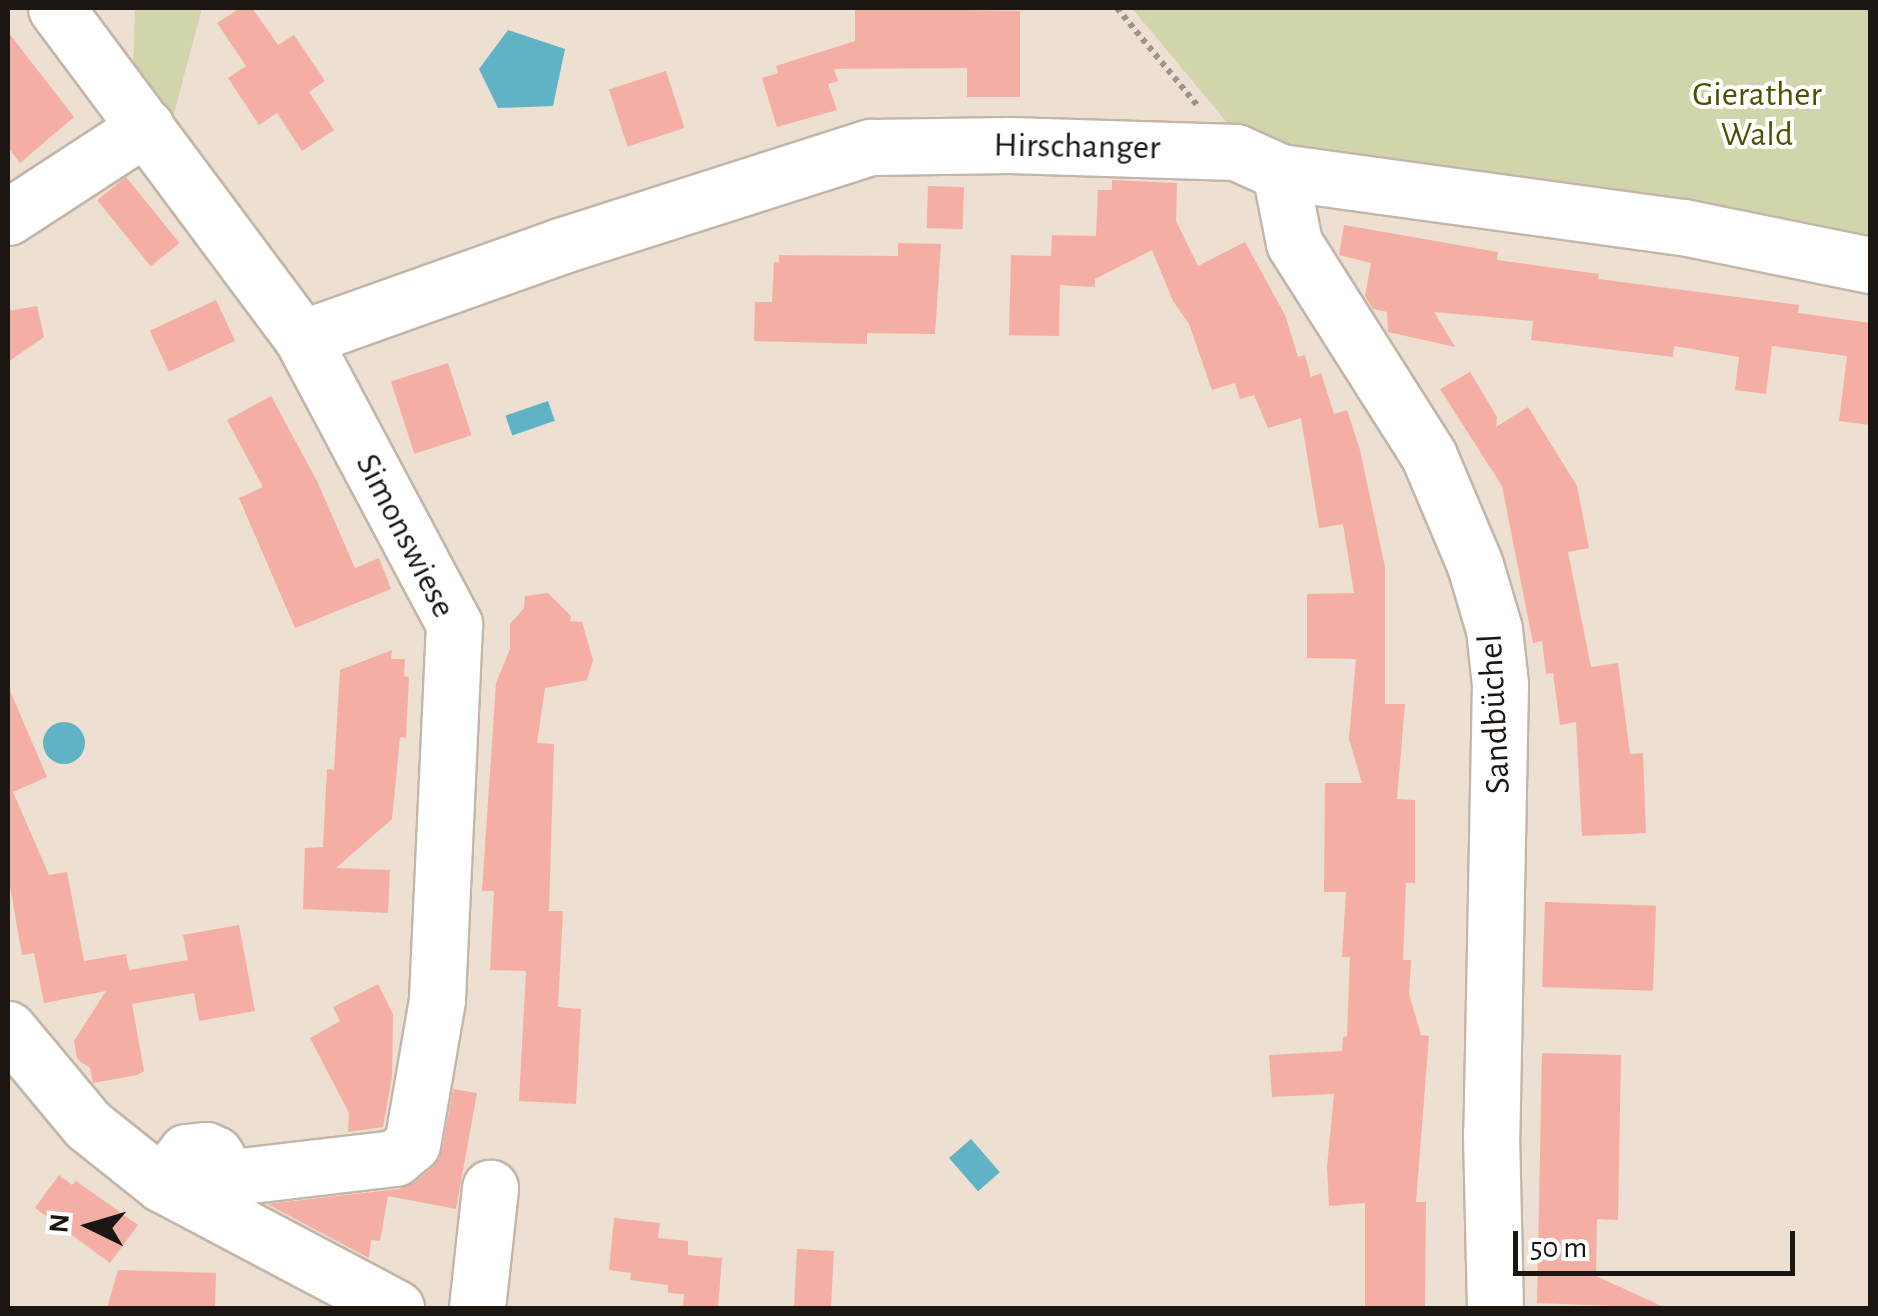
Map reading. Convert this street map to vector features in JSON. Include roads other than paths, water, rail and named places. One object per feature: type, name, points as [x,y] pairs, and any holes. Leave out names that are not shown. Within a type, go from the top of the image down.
[{"type":"street","name":"Simonswiese","points":[[56,8],[302,338],[454,624],[436,1000],[412,1144],[395,1158],[198,1191]]},
{"type":"street","points":[[8,216],[146,126]]},
{"type":"street","name":"Hirschanger","points":[[302,338],[560,246],[871,148],[1010,144],[1258,162],[1683,227],[1870,265]]},
{"type":"street","name":"Sandbüchel","points":[[1258,162],[1294,243],[1429,456],[1475,566],[1494,629],[1500,684],[1491,1133],[1495,1308]]},
{"type":"street","points":[[8,1029],[88,1124],[396,1308]]},
{"type":"street","points":[[478,1308],[490,1188]]},
{"type":"water","points":[[508,30],[565,49],[553,106],[498,108],[479,69]]},
{"type":"water","points":[[548,401],[555,421],[512,436],[505,416]]},
{"type":"water","points":[[64,722],[79,728],[85,743],[79,758],[64,764],[49,758],[43,743],[49,728]]},
{"type":"water","points":[[971,1139],[1000,1172],[978,1191],[949,1158]]},
{"type":"park label","name":"Gierather Wald","points":[[1757,115]]}]
